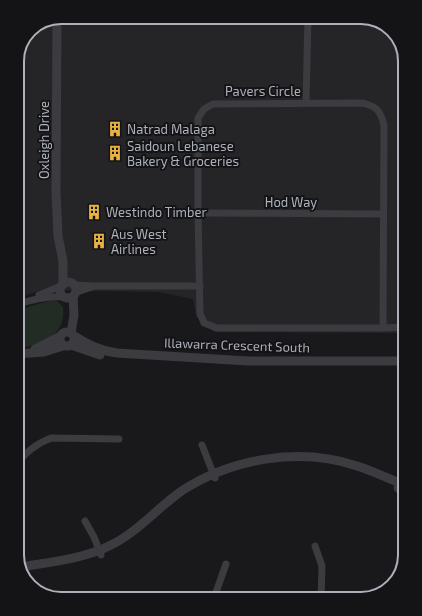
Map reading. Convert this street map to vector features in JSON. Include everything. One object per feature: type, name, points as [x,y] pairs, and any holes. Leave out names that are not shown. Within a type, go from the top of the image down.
[{"type":"street","points":[[306,103],[308,24]]},
{"type":"street","name":"Oxleigh Drive","points":[[57,25],[56,192],[58,236],[67,285]]},
{"type":"street","name":"Pavers Circle","points":[[306,103],[363,103],[373,106],[381,113],[384,125],[383,328],[217,328],[204,323],[200,313],[198,118],[204,109],[213,104],[306,103]]},
{"type":"street","name":"Hod Way","points":[[198,214],[383,214]]},
{"type":"street","points":[[32,300],[41,293],[67,285],[200,286]]},
{"type":"street","points":[[67,285],[60,291],[69,296],[74,315],[67,334],[60,343],[67,345]]},
{"type":"street","points":[[67,285],[76,289],[69,296]]},
{"type":"street","points":[[24,303],[52,296],[69,296],[94,286]]},
{"type":"street","points":[[383,328],[398,327]]},
{"type":"street","points":[[24,353],[44,352],[67,345],[74,339],[67,334]]},
{"type":"street","points":[[31,352],[36,348],[67,334]]},
{"type":"street","name":"Illawarra Crescent South","points":[[67,334],[93,347],[117,353],[254,361],[398,361]]},
{"type":"street","name":"Illawarra Crescent South","points":[[67,345],[92,353],[117,358],[270,367],[398,367]]},
{"type":"street","points":[[24,456],[40,442],[51,438],[119,439]]},
{"type":"street","points":[[202,445],[214,476]]},
{"type":"street","points":[[28,571],[85,560],[100,553],[123,539],[182,491],[238,465],[286,457],[306,457],[332,460],[357,466],[398,485]]},
{"type":"street","points":[[85,521],[100,553]]},
{"type":"street","points":[[315,546],[322,566],[321,592]]},
{"type":"street","points":[[26,566],[100,553]]},
{"type":"street","points":[[217,592],[226,564]]},
{"type":"shaded area","points":[[61,24],[363,24],[373,26],[381,30],[393,43],[398,57],[398,333],[214,332],[196,317],[193,299],[159,292],[44,290],[24,295],[24,59],[28,45],[37,33],[49,26]]},
{"type":"shaded area","points":[[49,301],[57,301],[63,307],[63,317],[57,332],[43,342],[24,347],[24,308]]},
{"type":"place","name":"Natrad Malaga","points":[[115,129]]},
{"type":"place","name":"Saidoun Lebanese Bakery & Groceries","points":[[115,153]]},
{"type":"place","name":"Westindo Timber","points":[[94,212]]},
{"type":"place","name":"Aus West Airlines","points":[[99,241]]}]
